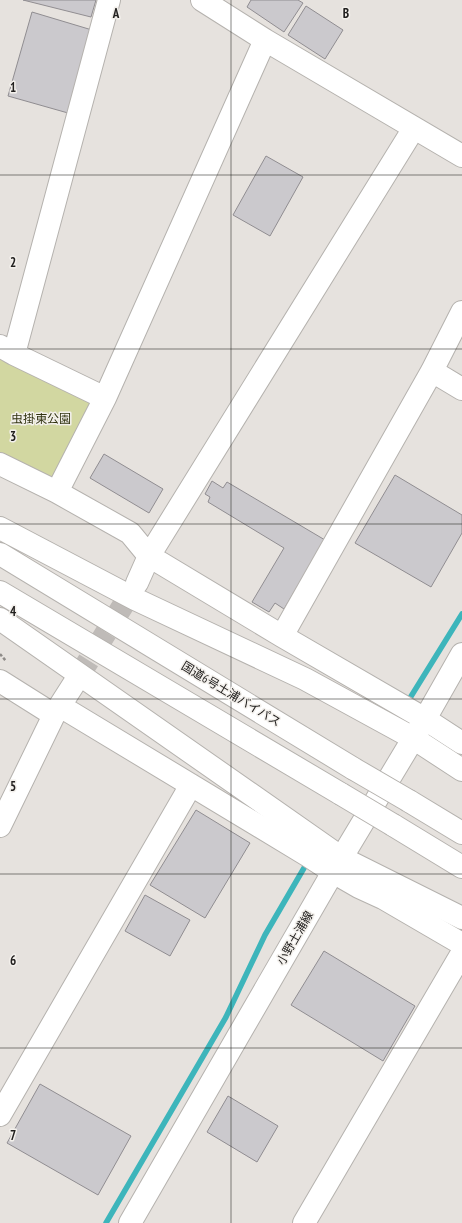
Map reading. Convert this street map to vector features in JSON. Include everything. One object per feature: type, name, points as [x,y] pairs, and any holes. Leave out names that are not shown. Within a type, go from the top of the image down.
[{"type":"main road","points":[[105,398],[7,350],[109,0]]},
{"type":"main road","points":[[202,0],[265,40],[462,156]]},
{"type":"main road","points":[[57,492],[105,398],[265,40]]},
{"type":"main road","points":[[136,583],[149,556],[414,128]]},
{"type":"main road","points":[[282,636],[432,371],[462,312]]},
{"type":"main road","points":[[432,371],[462,389]]},
{"type":"main road","points":[[0,464],[57,492],[130,533],[149,556],[282,636],[425,719],[462,743]]},
{"type":"main road","points":[[0,528],[135,599],[305,679],[413,738],[462,770]]},
{"type":"main road","name":"国道6号土浦バイパス","points":[[0,554],[462,833]]},
{"type":"main road","points":[[0,592],[394,825],[462,867]]},
{"type":"main road","points":[[0,619],[337,865],[360,888],[383,898],[462,944]]},
{"type":"main road","name":"小野土浦線","points":[[130,1223],[337,865],[425,719],[462,654]]},
{"type":"main road","points":[[0,826],[57,710],[77,679]]},
{"type":"main road","points":[[0,681],[57,710],[337,865],[462,918]]},
{"type":"main road","points":[[0,1115],[191,785]]},
{"type":"main road","points":[[304,1223],[462,953]]},
{"type":"green space","name":"虫掛東公園","points":[[0,357],[99,399],[55,485],[0,456]]},
{"type":"building","points":[[23,0],[96,0],[91,17]]},
{"type":"building","points":[[251,0],[298,0],[303,3],[284,32],[247,7]]},
{"type":"building","points":[[306,6],[343,30],[325,59],[288,35]]},
{"type":"building","points":[[32,12],[92,30],[68,113],[8,96]]},
{"type":"building","points":[[266,156],[303,177],[270,236],[233,215]]},
{"type":"building","points":[[104,454],[163,489],[149,513],[90,478]]},
{"type":"building","points":[[395,475],[462,515],[462,533],[431,587],[355,543]]},
{"type":"building","points":[[212,481],[223,488],[227,482],[325,540],[284,609],[275,603],[269,612],[252,602],[284,548],[208,502],[210,497],[205,494]]},
{"type":"building","points":[[196,810],[250,843],[205,918],[150,885]]},
{"type":"building","points":[[145,895],[190,920],[170,956],[125,931]]},
{"type":"building","points":[[324,951],[415,1006],[383,1061],[291,1005]]},
{"type":"building","points":[[40,1084],[131,1136],[98,1195],[7,1143]]},
{"type":"building","points":[[228,1096],[278,1126],[257,1162],[207,1132]]},
{"type":"waterway","points":[[410,698],[462,614]]},
{"type":"waterway","points":[[106,1223],[226,1017],[265,935],[304,868]]},
{"type":"tunnel","points":[[77,679],[137,583]]}]
